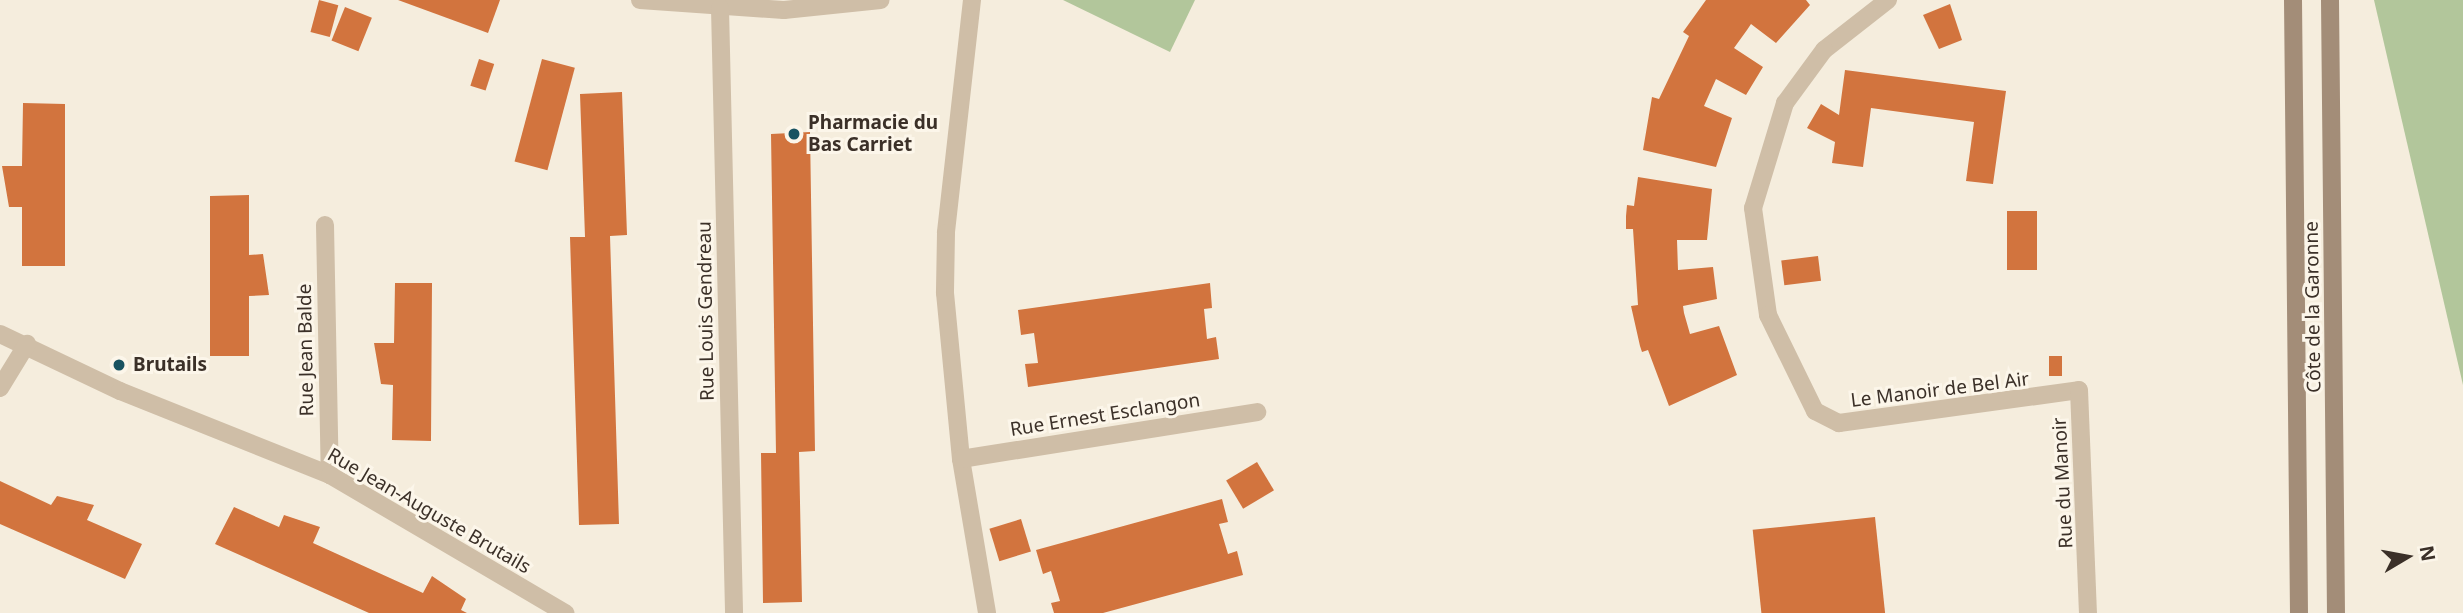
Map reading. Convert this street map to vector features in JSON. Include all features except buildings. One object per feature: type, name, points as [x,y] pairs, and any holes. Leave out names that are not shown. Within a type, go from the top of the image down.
[{"type":"main road","name":"Côte de la Garonne","points":[[2293,0],[2299,613]]},
{"type":"main road","name":"Côte de la Garonne","points":[[2330,0],[2336,613]]},
{"type":"street","points":[[640,0],[720,8],[784,10],[880,0]]},
{"type":"street","points":[[972,0],[946,233],[945,293],[961,459],[988,613]]},
{"type":"street","name":"Le Manoir de Bel Air","points":[[1888,0],[1824,50],[1785,103],[1753,208],[1768,315],[1815,411],[1839,423],[2041,398]]},
{"type":"street","name":"Rue Louis Gendreau","points":[[720,8],[734,613]]},
{"type":"street","name":"Rue Jean Balde","points":[[325,225],[330,475]]},
{"type":"street","name":"Rue Jean-Auguste Brutails","points":[[0,334],[120,391],[330,475],[565,613]]},
{"type":"street","points":[[0,388],[27,345]]},
{"type":"street","name":"Rue du Manoir","points":[[2041,398],[2079,390],[2088,613]]},
{"type":"street","name":"Rue Ernest Esclangon","points":[[961,459],[1257,412]]},
{"type":"green space","points":[[1063,0],[1195,0],[1170,52]]},
{"type":"green space","points":[[2374,0],[2463,0],[2463,385]]},
{"type":"place","name":"Pharmacie du Bas Carriet","points":[[794,134]]},
{"type":"place","name":"Brutails","points":[[119,365]]}]
